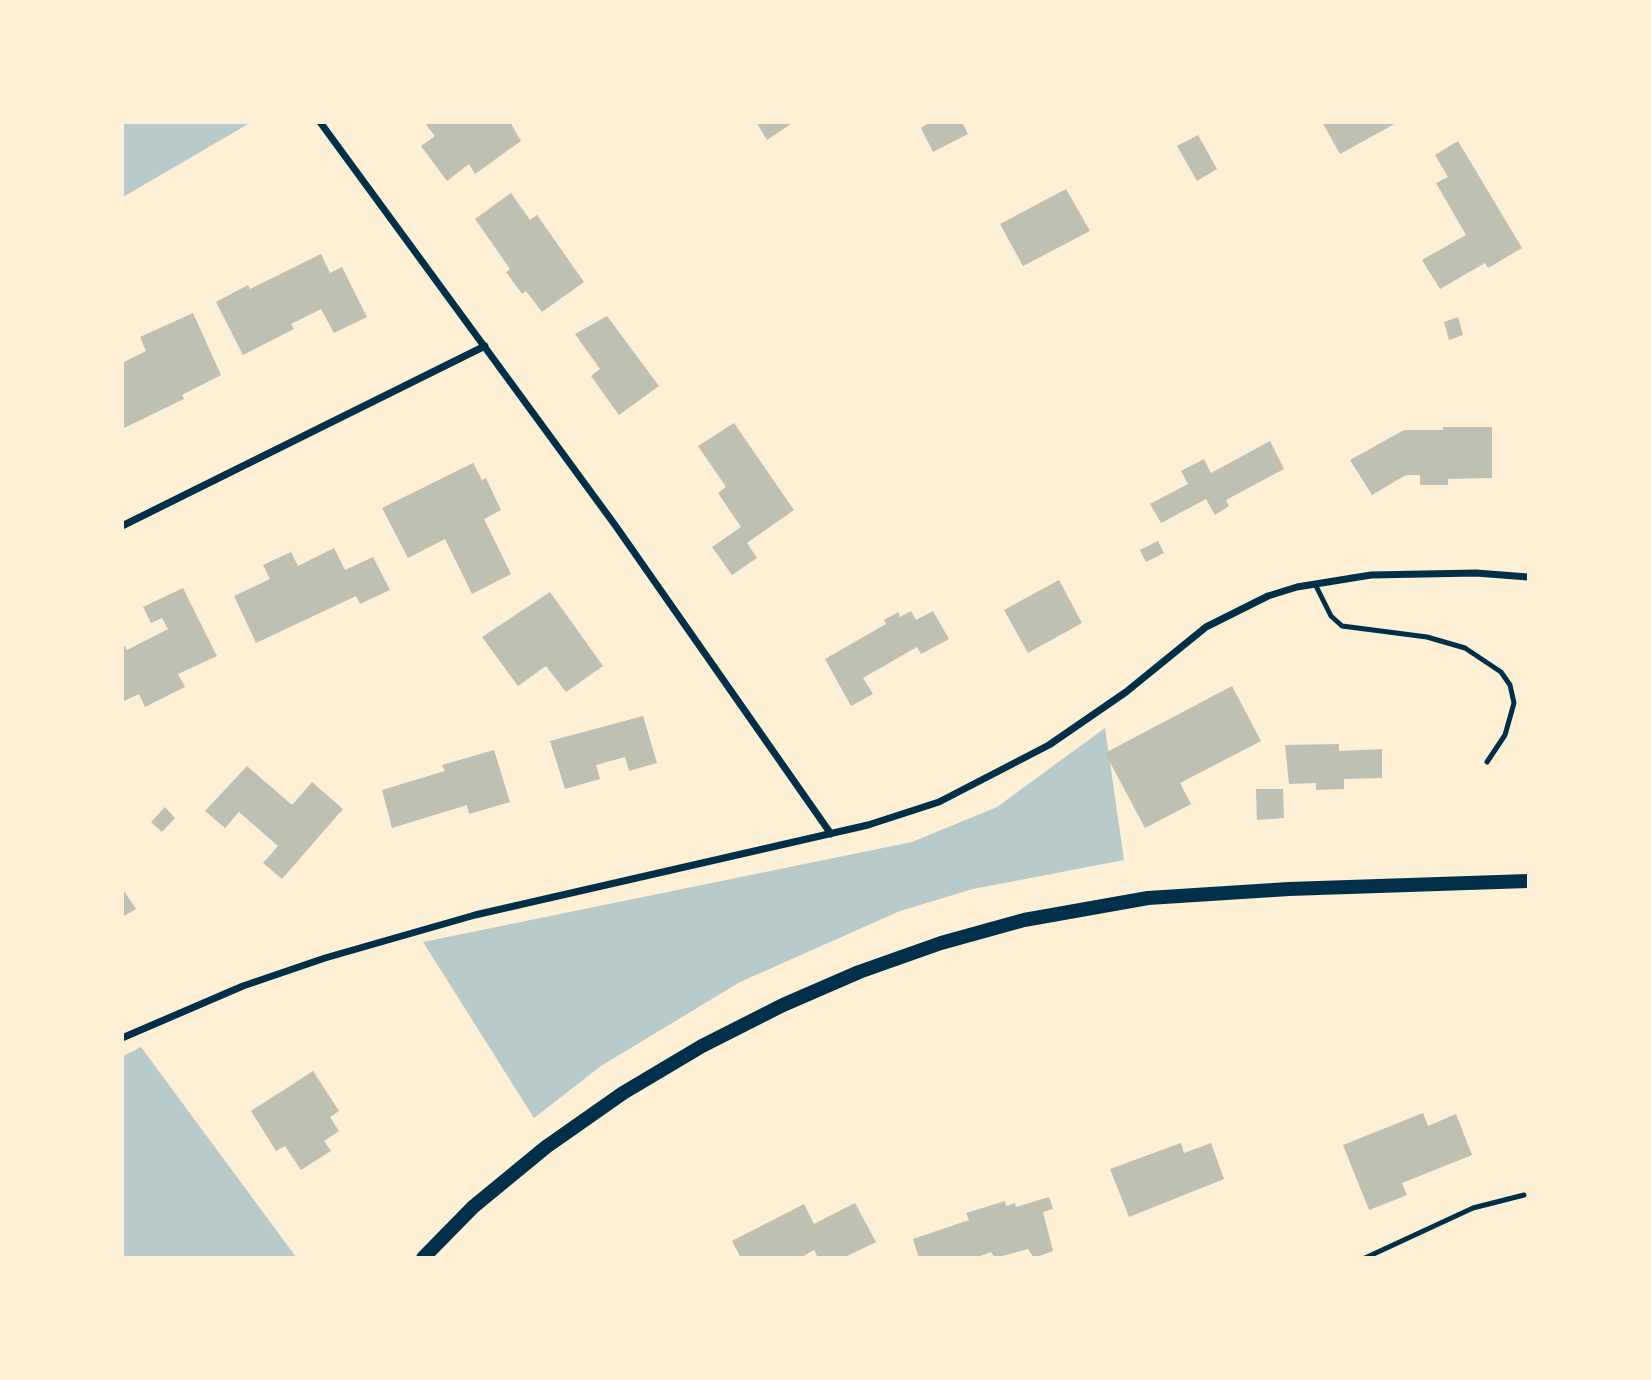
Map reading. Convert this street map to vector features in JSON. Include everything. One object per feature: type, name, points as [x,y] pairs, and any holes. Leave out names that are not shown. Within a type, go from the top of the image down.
[{"type":"main road","points":[[423,1258],[474,1207],[546,1147],[624,1093],[702,1046],[783,1005],[859,972],[941,943],[1024,920],[1148,898],[1289,889],[1528,881]]},
{"type":"street","points":[[320,122],[615,525],[831,834]]},
{"type":"street","points":[[122,526],[485,346]]},
{"type":"street","points":[[122,1038],[243,986],[325,958],[475,915],[868,825],[939,802],[1004,771],[1049,745],[1126,692],[1206,627],[1268,596],[1315,584],[1371,575],[1476,573],[1528,577]]},
{"type":"lane","points":[[1315,584],[1331,616],[1342,626],[1427,637],[1465,648],[1501,671],[1510,685],[1514,703],[1505,735],[1487,762]]},
{"type":"lane","points":[[1365,1258],[1473,1208],[1524,1195]]},
{"type":"shaded area","points":[[123,122],[250,122],[250,123],[123,197]]},
{"type":"shaded area","points":[[1105,728],[1124,860],[973,889],[900,911],[740,982],[601,1066],[534,1118],[423,942],[912,842],[997,807]]},
{"type":"shaded area","points":[[141,1047],[296,1257],[123,1257],[123,1056]]},
{"type":"building","points":[[429,122],[510,122],[521,141],[475,174],[469,164],[447,181],[421,146],[435,136],[426,125]]},
{"type":"building","points":[[756,122],[794,122],[767,140]]},
{"type":"building","points":[[930,122],[962,122],[968,134],[933,152],[921,128]]},
{"type":"building","points":[[1322,122],[1398,122],[1340,154]]},
{"type":"building","points":[[1198,135],[1217,169],[1197,181],[1177,146]]},
{"type":"building","points":[[1458,141],[1522,248],[1488,268],[1485,263],[1440,289],[1422,260],[1466,235],[1436,183],[1448,177],[1435,155]]},
{"type":"building","points":[[1066,189],[1090,231],[1023,266],[1000,224]]},
{"type":"building","points":[[511,193],[530,220],[537,215],[584,282],[542,312],[526,291],[522,294],[506,272],[510,269],[475,219]]},
{"type":"building","points":[[321,254],[330,273],[342,267],[367,317],[334,333],[321,309],[291,324],[294,329],[243,355],[216,302],[248,285],[250,289]]},
{"type":"building","points":[[193,313],[221,375],[182,395],[184,399],[122,429],[122,363],[146,351],[140,337]]},
{"type":"building","points":[[607,316],[659,386],[619,415],[591,376],[600,369],[575,334]]},
{"type":"building","points":[[1458,317],[1463,335],[1449,340],[1444,322]]},
{"type":"building","points":[[734,423],[794,510],[747,543],[757,558],[732,575],[712,547],[741,527],[718,493],[726,487],[698,446]]},
{"type":"building","points":[[1443,427],[1492,427],[1492,478],[1448,479],[1448,485],[1420,485],[1420,475],[1406,475],[1372,495],[1350,460],[1404,430],[1443,430]]},
{"type":"building","points":[[1270,441],[1284,469],[1226,500],[1229,506],[1215,515],[1206,499],[1161,523],[1150,504],[1188,484],[1181,471],[1204,459],[1211,473]]},
{"type":"building","points":[[473,463],[482,480],[486,478],[501,510],[484,519],[511,574],[472,594],[445,539],[408,558],[382,508]]},
{"type":"building","points":[[1158,541],[1164,553],[1146,562],[1140,550]]},
{"type":"building","points":[[334,548],[345,570],[373,557],[390,590],[360,604],[356,596],[256,643],[234,596],[270,579],[263,565],[291,552],[298,566]]},
{"type":"building","points":[[1059,580],[1082,623],[1028,653],[1004,610]]},
{"type":"building","points":[[183,588],[217,656],[178,674],[185,687],[145,707],[139,694],[122,702],[122,642],[127,650],[168,629],[162,618],[151,623],[143,607]]},
{"type":"building","points":[[550,592],[603,666],[566,692],[546,666],[518,686],[482,637]]},
{"type":"building","points":[[911,611],[916,620],[933,611],[949,639],[921,654],[917,647],[863,678],[873,694],[851,706],[825,659],[886,624],[884,620],[898,612],[900,617]]},
{"type":"building","points":[[1232,686],[1261,741],[1180,783],[1191,804],[1145,828],[1105,753]]},
{"type":"building","points":[[643,716],[657,763],[629,771],[625,757],[596,765],[600,779],[565,789],[550,741]]},
{"type":"building","points":[[1339,744],[1339,751],[1382,749],[1382,778],[1344,779],[1344,789],[1316,790],[1316,783],[1289,784],[1285,745]]},
{"type":"building","points":[[494,750],[510,802],[469,814],[467,805],[392,828],[382,790],[445,771],[442,765]]},
{"type":"building","points":[[247,766],[292,805],[312,782],[343,809],[282,879],[263,863],[278,846],[239,812],[225,828],[205,811]]},
{"type":"building","points":[[1256,789],[1283,789],[1284,818],[1257,820]]},
{"type":"building","points":[[165,807],[175,818],[162,832],[151,822]]},
{"type":"building","points":[[122,888],[136,909],[122,917]]},
{"type":"building","points":[[313,1071],[339,1111],[330,1117],[339,1131],[324,1141],[331,1151],[301,1170],[285,1146],[276,1151],[251,1111]]},
{"type":"building","points":[[1423,1113],[1428,1126],[1456,1114],[1472,1155],[1402,1183],[1407,1195],[1369,1210],[1343,1145]]},
{"type":"building","points":[[1181,1143],[1184,1153],[1211,1143],[1224,1179],[1129,1217],[1110,1169]]},
{"type":"building","points":[[1049,1197],[1053,1209],[1043,1212],[1053,1251],[1034,1258],[1028,1249],[995,1258],[991,1252],[975,1258],[919,1258],[913,1239],[969,1220],[966,1213],[1005,1201],[1006,1206],[1015,1203],[1016,1207]]},
{"type":"building","points":[[855,1203],[876,1242],[843,1258],[818,1258],[814,1250],[800,1258],[741,1258],[732,1241],[804,1204],[814,1224]]}]
